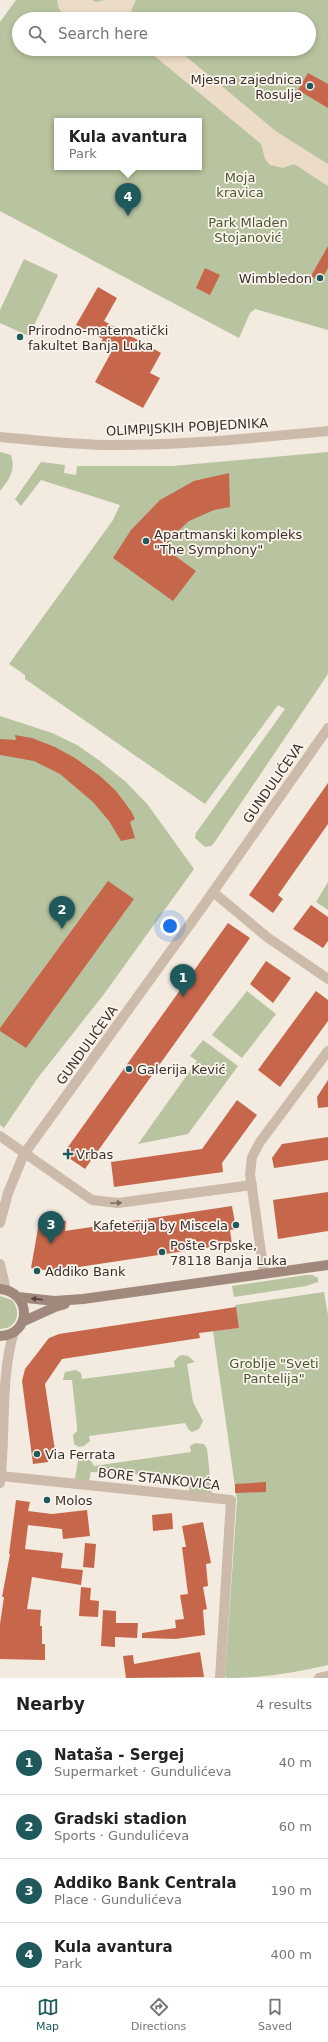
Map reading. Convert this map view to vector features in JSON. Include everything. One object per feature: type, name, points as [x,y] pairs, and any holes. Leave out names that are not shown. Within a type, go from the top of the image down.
[{"type":"main road","points":[[3,1289],[18,1297],[54,1301],[83,1299],[328,1265]]},
{"type":"main road","points":[[18,1297],[24,1309],[22,1322]]},
{"type":"main road","points":[[0,1336],[14,1332],[22,1322],[55,1307],[83,1299]]},
{"type":"street","name":"OLIMPIJSKIH POBJEDNIKA","points":[[0,437],[70,443],[150,444],[221,441],[328,431]]},
{"type":"street","name":"GUNDULIĆEVA","points":[[0,1223],[8,1193],[24,1154],[213,892],[328,728]]},
{"type":"street","points":[[213,892],[267,937],[328,979]]},
{"type":"street","points":[[264,1273],[250,1164],[254,1152],[328,1051]]},
{"type":"street","points":[[0,1136],[92,1200],[98,1202],[118,1203],[252,1185]]},
{"type":"street","points":[[0,1264],[3,1289]]},
{"type":"street","points":[[0,1479],[2,1391],[9,1343],[14,1332]]},
{"type":"street","points":[[0,1378],[2,1391]]},
{"type":"street","name":"BORE STANKOVIĆA","points":[[0,1479],[231,1500],[220,1678]]},
{"type":"street","points":[[319,1678],[328,1676]]},
{"type":"green space","name":"Park Mladen Stojanović","points":[[16,0],[328,0],[328,330],[255,309],[250,313],[239,338],[0,211],[0,22]]},
{"type":"green space","points":[[24,259],[58,275],[29,336],[0,323],[0,310]]},
{"type":"green space","points":[[0,452],[11,455],[13,466],[9,479],[0,491]]},
{"type":"green space","points":[[328,452],[328,674],[214,843],[211,846],[205,847],[195,838],[196,833],[285,709],[278,705],[205,804],[25,679],[25,675],[9,664],[113,520],[120,505],[41,480],[21,506],[15,499],[41,462],[65,465],[64,473],[76,475],[77,466],[173,466]]},
{"type":"green space","points":[[0,716],[52,733],[77,745],[100,761],[126,782],[148,805],[194,869],[104,994],[37,1079],[4,1128],[0,1125]]},
{"type":"green space","points":[[328,882],[328,910],[316,902]]},
{"type":"green space","points":[[247,991],[276,1014],[242,1058],[212,1035]]},
{"type":"green space","points":[[203,1040],[238,1066],[188,1134],[138,1144],[197,1061],[190,1056]]},
{"type":"green space","points":[[312,1275],[318,1278],[318,1282],[306,1286],[234,1297],[232,1286]]},
{"type":"green space","name":"Groblje \"Sveti Pantelija\"","points":[[324,1292],[328,1315],[328,1665],[278,1674],[227,1678],[225,1676],[237,1501],[213,1331],[239,1328],[235,1305]]},
{"type":"green space","points":[[0,1296],[12,1300],[17,1310],[17,1314],[14,1323],[6,1328],[0,1329]]},
{"type":"green space","points":[[179,1356],[188,1356],[195,1362],[187,1364],[193,1402],[203,1421],[199,1429],[192,1432],[185,1423],[89,1436],[90,1441],[84,1446],[79,1447],[74,1444],[73,1435],[77,1431],[77,1426],[72,1380],[63,1380],[65,1372],[76,1370],[81,1373],[82,1379],[175,1367],[174,1361]]},
{"type":"green space","points":[[195,1443],[204,1444],[207,1449],[212,1494],[189,1492],[190,1477],[91,1472],[89,1481],[75,1479],[78,1460],[86,1458],[90,1459],[94,1466],[191,1452],[190,1446]]},
{"type":"shaded area","points":[[57,0],[92,0],[97,2],[104,0],[136,0],[131,11],[132,12],[61,12],[59,9]]},
{"type":"shaded area","points":[[154,56],[185,56],[277,132],[328,164],[328,186],[294,164],[283,168],[270,165],[265,159],[261,144]]},
{"type":"building","points":[[308,73],[328,84],[328,108],[298,90]]},
{"type":"building","points":[[328,246],[328,268],[320,282],[311,276]]},
{"type":"building","points":[[205,268],[220,275],[210,295],[196,288]]},
{"type":"building","points":[[98,287],[117,298],[104,321],[161,353],[150,373],[160,378],[143,408],[95,382],[113,349],[101,342],[103,339],[76,325]]},
{"type":"building","name":"Apartmanski kompleks \"The Symphony\"","points":[[229,473],[230,507],[214,510],[189,521],[174,535],[164,548],[196,571],[173,601],[113,558],[131,530],[160,500],[194,481]]},
{"type":"building","points":[[15,735],[32,738],[55,747],[75,758],[100,776],[116,791],[131,811],[135,819],[130,822],[135,838],[121,841],[109,821],[93,802],[60,774],[34,761],[0,755],[0,739],[16,740]]},
{"type":"building","points":[[328,783],[328,824],[278,895],[283,899],[273,913],[249,895]]},
{"type":"building","points":[[108,881],[134,899],[26,1048],[0,1031],[0,1028]]},
{"type":"building","points":[[311,905],[328,917],[328,941],[323,948],[293,929]]},
{"type":"building","points":[[228,923],[250,938],[85,1169],[63,1154]]},
{"type":"building","points":[[266,961],[291,978],[273,1003],[250,984]]},
{"type":"building","points":[[316,991],[328,1000],[328,1021],[280,1087],[258,1070]]},
{"type":"building","points":[[328,1080],[328,1107],[318,1108],[317,1097]]},
{"type":"building","points":[[237,1100],[257,1115],[222,1163],[223,1172],[114,1187],[111,1162],[202,1149]]},
{"type":"building","points":[[328,1137],[328,1160],[274,1168],[272,1158],[282,1144]]},
{"type":"building","points":[[328,1192],[328,1231],[278,1239],[273,1200]]},
{"type":"building","points":[[232,1206],[236,1229],[230,1230],[232,1244],[52,1271],[31,1268],[40,1217],[66,1221],[65,1231]]},
{"type":"building","points":[[236,1307],[239,1328],[199,1333],[200,1338],[62,1359],[45,1384],[56,1457],[48,1458],[48,1462],[33,1464],[22,1381],[25,1369],[49,1338],[59,1334]]},
{"type":"building","points":[[266,1482],[266,1492],[235,1493],[235,1484]]},
{"type":"building","points":[[16,1500],[30,1502],[28,1511],[52,1514],[87,1510],[90,1536],[63,1539],[62,1529],[28,1525],[25,1549],[63,1553],[61,1568],[83,1570],[81,1585],[32,1577],[27,1609],[41,1610],[40,1626],[42,1626],[42,1644],[45,1644],[45,1660],[0,1659],[0,1624],[4,1597],[2,1597],[10,1554]]},
{"type":"building","points":[[172,1513],[173,1529],[153,1531],[152,1515]]},
{"type":"building","points":[[203,1522],[211,1563],[206,1564],[208,1586],[203,1587],[207,1609],[203,1610],[205,1635],[175,1639],[142,1638],[142,1633],[176,1628],[175,1620],[184,1619],[180,1595],[188,1594],[182,1547],[186,1547],[182,1526]]},
{"type":"building","points":[[85,1543],[96,1544],[94,1568],[83,1567]]},
{"type":"building","points":[[81,1587],[91,1588],[90,1600],[99,1601],[98,1617],[79,1616]]},
{"type":"building","points":[[103,1610],[116,1611],[116,1623],[138,1623],[137,1638],[115,1637],[115,1647],[101,1646]]},
{"type":"building","points":[[200,1652],[204,1677],[126,1678],[123,1656],[133,1655],[134,1664]]},
{"type":"place","name":"Mjesna zajednica Rosulje","points":[[310,86]]},
{"type":"place","name":"Kula avantura","points":[[128,216]]},
{"type":"place","name":"Wimbledon","points":[[320,278]]},
{"type":"place","name":"Prirodno-matematički fakultet Banja Luka","points":[[20,337]]},
{"type":"place","name":"Apartmanski kompleks \"The Symphony\"","points":[[146,541]]},
{"type":"place","name":"Gradski stadion","points":[[62,929]]},
{"type":"place","name":"Nataša - Sergej","points":[[183,997]]},
{"type":"place","name":"Galerija Kević","points":[[129,1069]]},
{"type":"place","name":"Vrbas","points":[[68,1154]]},
{"type":"place","name":"Kafeterija by Miscela","points":[[236,1225]]},
{"type":"place","name":"Addiko Bank Centrala","points":[[51,1244]]},
{"type":"place","name":"Pošte Srpske, 78118 Banja Luka","points":[[162,1252]]},
{"type":"place","name":"Addiko Bank","points":[[37,1271]]},
{"type":"place","name":"Via Ferrata","points":[[37,1454]]},
{"type":"place","name":"Molos","points":[[47,1500]]},
{"type":"park label","name":"Moja kravica","points":[[240,184]]}]
